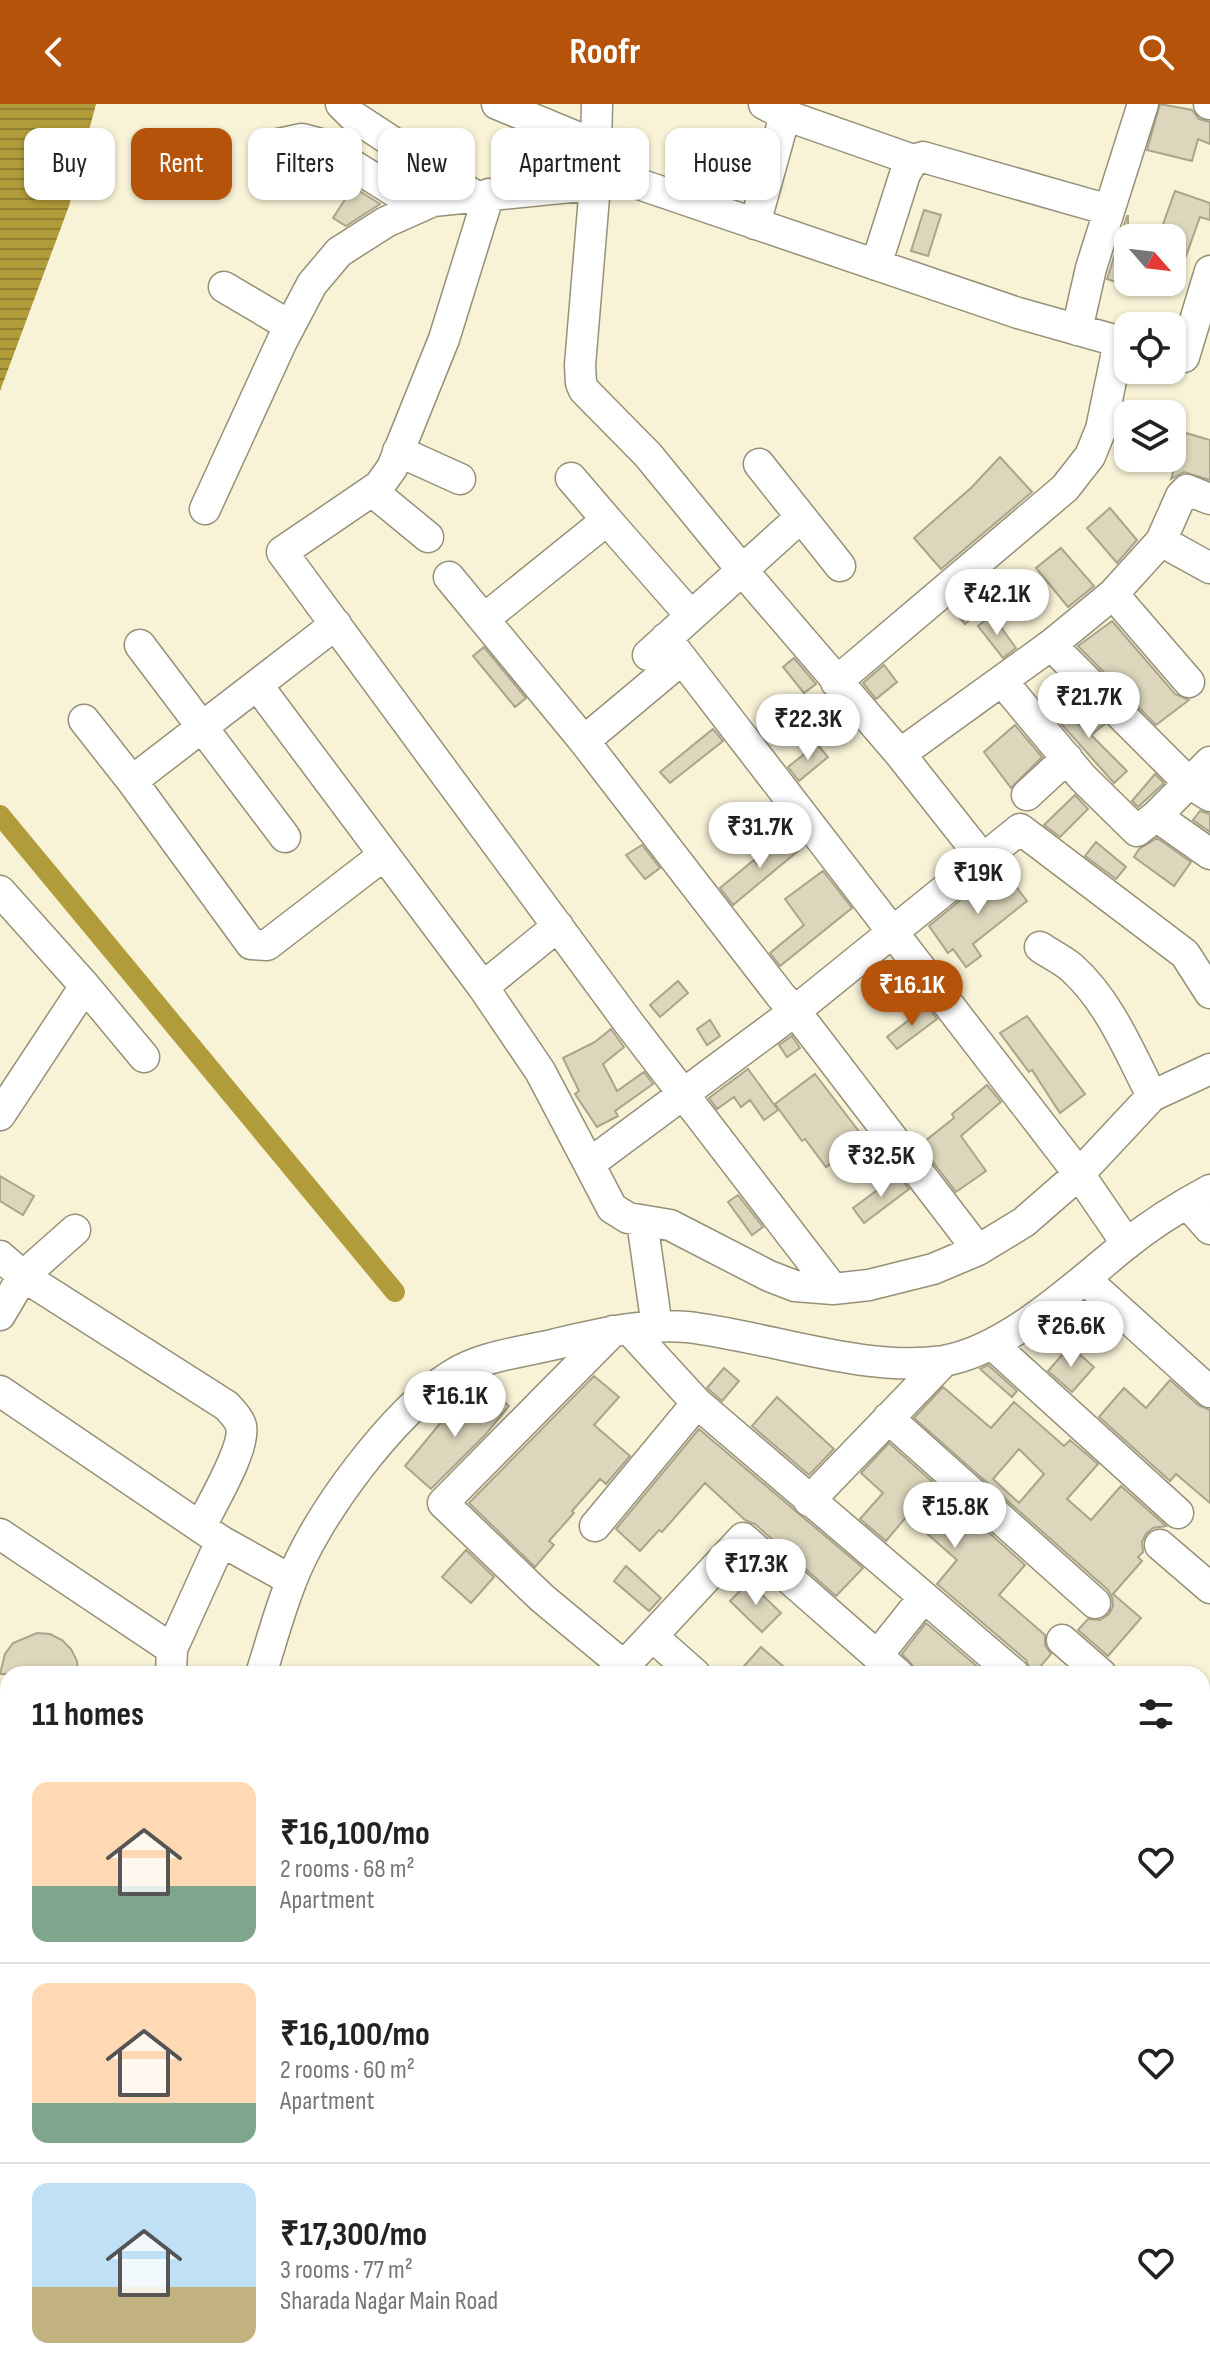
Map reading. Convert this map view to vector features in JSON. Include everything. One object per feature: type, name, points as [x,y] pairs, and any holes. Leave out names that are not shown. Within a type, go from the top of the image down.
[{"type":"street","points":[[341,104],[353,116],[482,195]]},
{"type":"street","points":[[497,104],[555,128]]},
{"type":"street","points":[[596,128],[597,104]]},
{"type":"street","points":[[1077,330],[1091,268],[1143,104]]},
{"type":"street","points":[[755,224],[775,110],[913,160],[923,157],[1109,210]]},
{"type":"street","points":[[876,265],[905,174],[913,160]]},
{"type":"street","points":[[362,171],[420,207]]},
{"type":"street","points":[[649,188],[1018,313],[1114,340]]},
{"type":"street","points":[[205,509],[290,326],[312,284],[339,252],[386,222],[433,201],[491,194]]},
{"type":"street","points":[[482,195],[444,339],[392,468],[379,486],[282,552],[558,926],[833,1289]]},
{"type":"street","points":[[594,200],[580,365],[584,390],[648,455],[836,682],[900,754],[983,859]]},
{"type":"street","points":[[1189,359],[1210,271]]},
{"type":"street","points":[[224,287],[290,326]]},
{"type":"street","points":[[836,682],[1065,488],[1090,456],[1101,429],[1114,378]]},
{"type":"street","points":[[398,451],[460,479]]},
{"type":"street","points":[[759,464],[840,566]]},
{"type":"street","points":[[571,478],[691,616]]},
{"type":"street","points":[[900,754],[1051,645],[1113,594],[1161,541],[1181,496],[1187,490],[1210,499]]},
{"type":"street","points":[[372,491],[428,537]]},
{"type":"street","points":[[584,741],[665,651],[691,616],[801,517]]},
{"type":"street","points":[[484,619],[607,520]]},
{"type":"street","points":[[1161,541],[1210,568]]},
{"type":"street","points":[[449,577],[584,741],[978,1250]]},
{"type":"street","points":[[1113,594],[1189,682]]},
{"type":"street","points":[[132,781],[336,624]]},
{"type":"street","points":[[140,645],[285,837]]},
{"type":"street","points":[[1002,681],[1067,758],[1137,831],[1203,781],[1051,645]]},
{"type":"street","points":[[665,651],[893,932],[1084,1180],[1127,1244]]},
{"type":"street","points":[[258,686],[483,987],[540,1071],[612,1208],[643,1228],[670,1225],[769,1276],[795,1286],[833,1289],[869,1285],[933,1269],[978,1250],[1084,1180],[1152,1096],[1210,1069]]},
{"type":"street","points":[[84,720],[251,944],[267,945],[384,855]]},
{"type":"street","points":[[1027,795],[1067,758]]},
{"type":"street","points":[[1156,816],[1210,854]]},
{"type":"street","points":[[589,1164],[795,1011],[1020,829],[1185,954],[1210,993]]},
{"type":"street","points":[[0,891],[144,1057]]},
{"type":"street","points":[[483,987],[558,926]]},
{"type":"street","points":[[1040,947],[1072,968],[1094,994],[1121,1035],[1152,1096]]},
{"type":"street","points":[[0,1115],[85,986]]},
{"type":"street","points":[[263,1666],[281,1575],[391,1430],[453,1374],[480,1362],[633,1329],[684,1327],[751,1336],[864,1360],[900,1363],[944,1361],[993,1345],[1085,1279],[1127,1244],[1198,1197],[1210,1229]]},
{"type":"street","points":[[643,1228],[649,1273],[633,1329],[443,1503],[542,1598],[624,1666],[743,1538],[888,1665],[924,1597]]},
{"type":"street","points":[[0,1315],[23,1276],[75,1230]]},
{"type":"street","points":[[0,1256],[23,1276],[227,1406],[241,1424],[240,1442],[218,1538],[172,1662],[0,1534]]},
{"type":"street","points":[[1085,1279],[1210,1392]]},
{"type":"street","points":[[633,1329],[697,1403],[1005,1666]]},
{"type":"street","points":[[993,1345],[1178,1513]]},
{"type":"street","points":[[809,1501],[944,1361]]},
{"type":"street","points":[[0,1391],[218,1538],[281,1575]]},
{"type":"street","points":[[595,1526],[697,1403]]},
{"type":"street","points":[[888,1418],[1095,1603]]},
{"type":"street","points":[[1160,1545],[1210,1588]]},
{"type":"street","points":[[652,1636],[686,1666]]},
{"type":"street","points":[[1062,1640],[1092,1666]]},
{"type":"shaded area","points":[[0,104],[96,104],[90,128],[24,128],[24,200],[71,200],[0,391]]},
{"type":"building","points":[[1160,104],[1192,110],[1199,119],[1210,122],[1210,144],[1198,139],[1192,161],[1147,150]]},
{"type":"building","points":[[1175,191],[1210,203],[1210,220],[1200,217],[1186,256],[1186,224],[1163,224]]},
{"type":"building","points":[[362,193],[380,204],[346,226],[333,218],[345,200],[362,200]]},
{"type":"building","points":[[924,210],[941,215],[928,256],[911,251]]},
{"type":"building","points":[[1114,257],[1114,281],[1107,279]]},
{"type":"building","points":[[1186,433],[1210,440],[1210,480],[1184,472]]},
{"type":"building","points":[[1000,457],[1032,492],[941,569],[914,538],[972,487]]},
{"type":"building","points":[[1110,508],[1137,540],[1117,563],[1087,528]]},
{"type":"building","points":[[1061,548],[1094,586],[1068,607],[1036,568]]},
{"type":"building","points":[[967,594],[981,610],[965,624],[951,608]]},
{"type":"building","points":[[992,615],[1016,648],[1003,658],[978,626]]},
{"type":"building","points":[[1112,621],[1175,694],[1189,700],[1156,725],[1078,646]]},
{"type":"building","points":[[484,647],[526,698],[515,707],[473,656]]},
{"type":"building","points":[[794,658],[816,684],[804,693],[783,667]]},
{"type":"building","points":[[884,665],[897,682],[876,699],[863,683]]},
{"type":"building","points":[[1061,700],[1079,725],[1094,713],[1105,724],[1091,735],[1127,771],[1114,783],[1049,710]]},
{"type":"building","points":[[1015,725],[1042,757],[1011,788],[984,752]]},
{"type":"building","points":[[713,729],[723,741],[670,783],[660,772]]},
{"type":"building","points":[[817,744],[828,757],[799,781],[788,767]]},
{"type":"building","points":[[1155,774],[1164,783],[1138,807],[1132,801]]},
{"type":"building","points":[[1075,795],[1088,809],[1060,837],[1044,825]]},
{"type":"building","points":[[1200,811],[1210,814],[1210,832],[1193,820]]},
{"type":"building","points":[[794,834],[804,846],[733,905],[720,888],[754,860],[757,864]]},
{"type":"building","points":[[1157,838],[1191,862],[1174,886],[1134,857],[1139,849]]},
{"type":"building","points":[[1096,842],[1126,867],[1116,879],[1085,856]]},
{"type":"building","points":[[642,845],[660,868],[645,879],[626,855]]},
{"type":"building","points":[[1001,867],[1027,901],[973,944],[981,956],[966,967],[953,949],[948,953],[929,926]]},
{"type":"building","points":[[823,871],[852,908],[780,966],[770,953],[804,925],[785,899]]},
{"type":"building","points":[[678,981],[688,993],[660,1017],[650,1005]]},
{"type":"building","points":[[927,1006],[937,1019],[897,1049],[887,1037]]},
{"type":"building","points":[[1027,1016],[1085,1094],[1060,1113],[1032,1070],[1029,1072],[1000,1033]]},
{"type":"building","points":[[710,1020],[720,1036],[707,1045],[697,1029]]},
{"type":"building","points":[[611,1029],[624,1047],[603,1064],[617,1091],[644,1072],[653,1084],[615,1111],[618,1116],[597,1127],[575,1094],[579,1091],[563,1058],[595,1042]]},
{"type":"building","points":[[792,1036],[800,1048],[787,1057],[779,1045]]},
{"type":"building","points":[[748,1069],[778,1110],[764,1120],[750,1100],[741,1107],[734,1097],[717,1109],[709,1098]]},
{"type":"building","points":[[815,1074],[864,1138],[826,1167],[775,1104]]},
{"type":"building","points":[[987,1085],[1001,1102],[961,1136],[986,1171],[956,1192],[920,1145],[954,1118],[952,1114]]},
{"type":"building","points":[[898,1175],[909,1189],[864,1223],[853,1208]]},
{"type":"building","points":[[0,1176],[34,1196],[23,1215],[0,1201]]},
{"type":"building","points":[[738,1195],[763,1227],[752,1235],[728,1202]]},
{"type":"building","points":[[1070,1346],[1094,1367],[1072,1392],[1048,1371]]},
{"type":"building","points":[[988,1365],[1017,1391],[1012,1397],[980,1369]]},
{"type":"building","points":[[724,1368],[739,1381],[722,1401],[707,1388]]},
{"type":"building","points":[[594,1376],[619,1397],[594,1425],[630,1456],[606,1484],[600,1479],[572,1511],[574,1513],[549,1541],[554,1545],[535,1567],[469,1503]]},
{"type":"building","points":[[1170,1380],[1198,1405],[1210,1410],[1210,1503],[1176,1474],[1170,1481],[1099,1417],[1124,1388],[1146,1408]]},
{"type":"building","points":[[943,1387],[991,1428],[1014,1402],[1064,1446],[1070,1440],[1098,1464],[1067,1499],[1091,1520],[1121,1486],[1166,1526],[1153,1528],[1146,1534],[1142,1542],[1143,1552],[1138,1557],[1142,1561],[1113,1594],[1141,1618],[1108,1656],[1078,1630],[1088,1619],[1100,1620],[1109,1614],[1113,1606],[1108,1590],[914,1418]],"holes":[[[1019,1449],[1044,1474],[1019,1503],[993,1479]]]},
{"type":"building","points":[[490,1389],[509,1406],[486,1434],[431,1489],[405,1466],[452,1409],[464,1419]]},
{"type":"building","points":[[777,1397],[834,1449],[809,1475],[752,1426]]},
{"type":"building","points":[[699,1429],[863,1568],[836,1596],[705,1483],[662,1532],[659,1530],[640,1551],[616,1529]]},
{"type":"building","points":[[889,1443],[1025,1565],[999,1595],[1045,1635],[1045,1645],[1051,1654],[1041,1666],[1029,1666],[1026,1660],[937,1584],[957,1560],[907,1516],[886,1541],[860,1519],[883,1493],[861,1473]]},
{"type":"building","points":[[466,1550],[494,1577],[471,1603],[442,1577]]},
{"type":"building","points":[[626,1566],[661,1598],[649,1611],[614,1581]]},
{"type":"building","points":[[749,1582],[781,1613],[762,1632],[730,1601]]},
{"type":"building","points":[[926,1623],[977,1666],[913,1666],[902,1654]]},
{"type":"building","points":[[37,1633],[50,1634],[71,1649],[77,1666],[2,1666],[5,1654],[13,1643]]},
{"type":"building","points":[[761,1647],[783,1666],[744,1666]]},
{"type":"waterway","points":[[0,815],[395,1292]]}]
